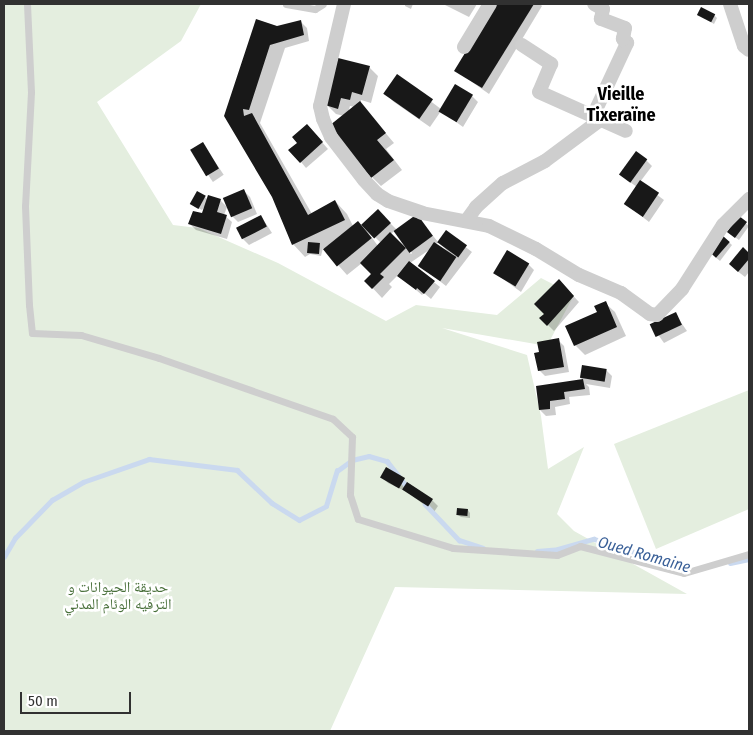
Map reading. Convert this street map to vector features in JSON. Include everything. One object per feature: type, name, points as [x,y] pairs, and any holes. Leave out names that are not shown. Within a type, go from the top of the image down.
[{"type":"street","points":[[344,4],[320,106],[331,137],[364,180],[377,194],[388,202],[422,213],[489,226],[536,249],[579,275],[621,293],[650,314],[657,315],[682,289],[723,226],[749,199]]},
{"type":"street","points":[[464,47],[490,4]]},
{"type":"street","points":[[466,221],[476,207],[503,183],[545,161],[597,118],[627,43],[623,39],[626,28],[601,19],[603,9],[594,4]]},
{"type":"street","points":[[730,4],[744,46],[749,50]]},
{"type":"street","points":[[522,45],[551,64],[539,92],[626,131]]},
{"type":"lane","points":[[27,4],[31,92],[24,206],[32,333],[81,335],[159,358],[333,419],[352,437],[350,494],[358,519],[453,548],[557,555],[580,546],[684,573],[749,554]]},
{"type":"lane","points":[[286,4],[315,9],[323,4]]},
{"type":"green space","name":"حديقة الحيوانات و الترفيه الوئام المدني","points":[[4,4],[201,4],[181,41],[97,102],[173,225],[198,228],[278,263],[386,321],[416,305],[497,315],[541,278],[574,295],[547,346],[442,328],[527,355],[541,416],[548,469],[584,447],[557,514],[574,531],[687,594],[395,587],[330,731],[4,731]]},
{"type":"green space","points":[[749,390],[749,509],[656,549],[614,444]]},
{"type":"building","points":[[495,4],[534,4],[482,88],[454,71]]},
{"type":"building","points":[[701,7],[715,14],[711,22],[697,15]]},
{"type":"building","points":[[256,19],[277,26],[301,20],[304,35],[270,45],[249,110],[243,109],[244,116],[252,113],[308,215],[335,200],[345,220],[292,245],[272,197],[224,116]]},
{"type":"building","points":[[338,58],[370,66],[362,95],[352,92],[350,100],[341,98],[338,109],[325,105]]},
{"type":"building","points":[[397,74],[433,99],[419,119],[383,94]]},
{"type":"building","points":[[455,84],[473,95],[457,122],[439,111]]},
{"type":"building","points":[[360,101],[386,133],[377,140],[394,160],[371,178],[329,126]]},
{"type":"building","points":[[307,124],[323,142],[300,163],[288,150],[297,143],[292,137]]},
{"type":"building","points":[[203,142],[219,169],[206,176],[190,150]]},
{"type":"building","points":[[636,151],[647,159],[630,183],[619,174]]},
{"type":"building","points":[[640,180],[659,193],[643,217],[624,204]]},
{"type":"building","points":[[244,189],[252,208],[231,217],[223,198]]},
{"type":"building","points":[[197,191],[206,196],[198,209],[190,204]]},
{"type":"building","points":[[208,195],[221,199],[217,212],[227,215],[221,234],[188,224],[193,211],[202,213]]},
{"type":"building","points":[[378,209],[391,223],[374,239],[361,225]]},
{"type":"building","points":[[417,214],[433,236],[409,253],[394,231]]},
{"type":"building","points":[[261,215],[267,227],[242,239],[236,228]]},
{"type":"building","points":[[739,216],[747,222],[735,238],[727,232]]},
{"type":"building","points":[[358,221],[372,238],[337,266],[323,249]]},
{"type":"building","points":[[446,230],[467,245],[458,257],[437,242]]},
{"type":"building","points":[[390,232],[406,248],[380,274],[384,277],[372,289],[364,281],[371,274],[360,263]]},
{"type":"building","points":[[723,236],[730,242],[716,258],[709,252]]},
{"type":"building","points":[[308,242],[320,243],[319,254],[307,253]]},
{"type":"building","points":[[434,242],[456,257],[440,281],[418,266]]},
{"type":"building","points":[[743,247],[749,253],[749,259],[738,272],[729,264]]},
{"type":"building","points":[[507,250],[529,263],[515,287],[493,273]]},
{"type":"building","points":[[409,261],[435,281],[424,294],[397,276]]},
{"type":"building","points":[[559,279],[574,296],[547,326],[539,318],[544,314],[534,304]]},
{"type":"building","points":[[606,301],[617,327],[574,346],[565,326],[597,312],[594,306]]},
{"type":"building","points":[[676,312],[682,325],[656,337],[650,324]]},
{"type":"building","points":[[559,338],[564,367],[538,371],[534,353],[539,352],[537,342]]},
{"type":"building","points":[[582,365],[607,369],[605,382],[580,378]]},
{"type":"building","points":[[583,379],[585,389],[564,392],[565,399],[550,401],[550,409],[539,410],[536,386]]},
{"type":"building","points":[[386,467],[405,478],[399,488],[380,477]]},
{"type":"building","points":[[407,482],[433,499],[428,506],[402,490]]},
{"type":"building","points":[[457,508],[468,509],[467,516],[456,515]]},
{"type":"waterway","name":"Oued Romaine","points":[[4,557],[15,538],[52,500],[83,482],[149,459],[237,470],[272,503],[299,520],[326,506],[337,471],[352,460],[369,456],[387,461],[408,488]]},
{"type":"waterway","name":"Oued Romaine","points":[[425,504],[459,540],[483,548]]},
{"type":"waterway","name":"Oued Romaine","points":[[537,551],[558,549],[594,539],[690,570]]},
{"type":"waterway","name":"Oued Romaine","points":[[730,563],[749,559]]},
{"type":"district","name":"Vieille Tixeraïne","points":[[621,105]]}]
